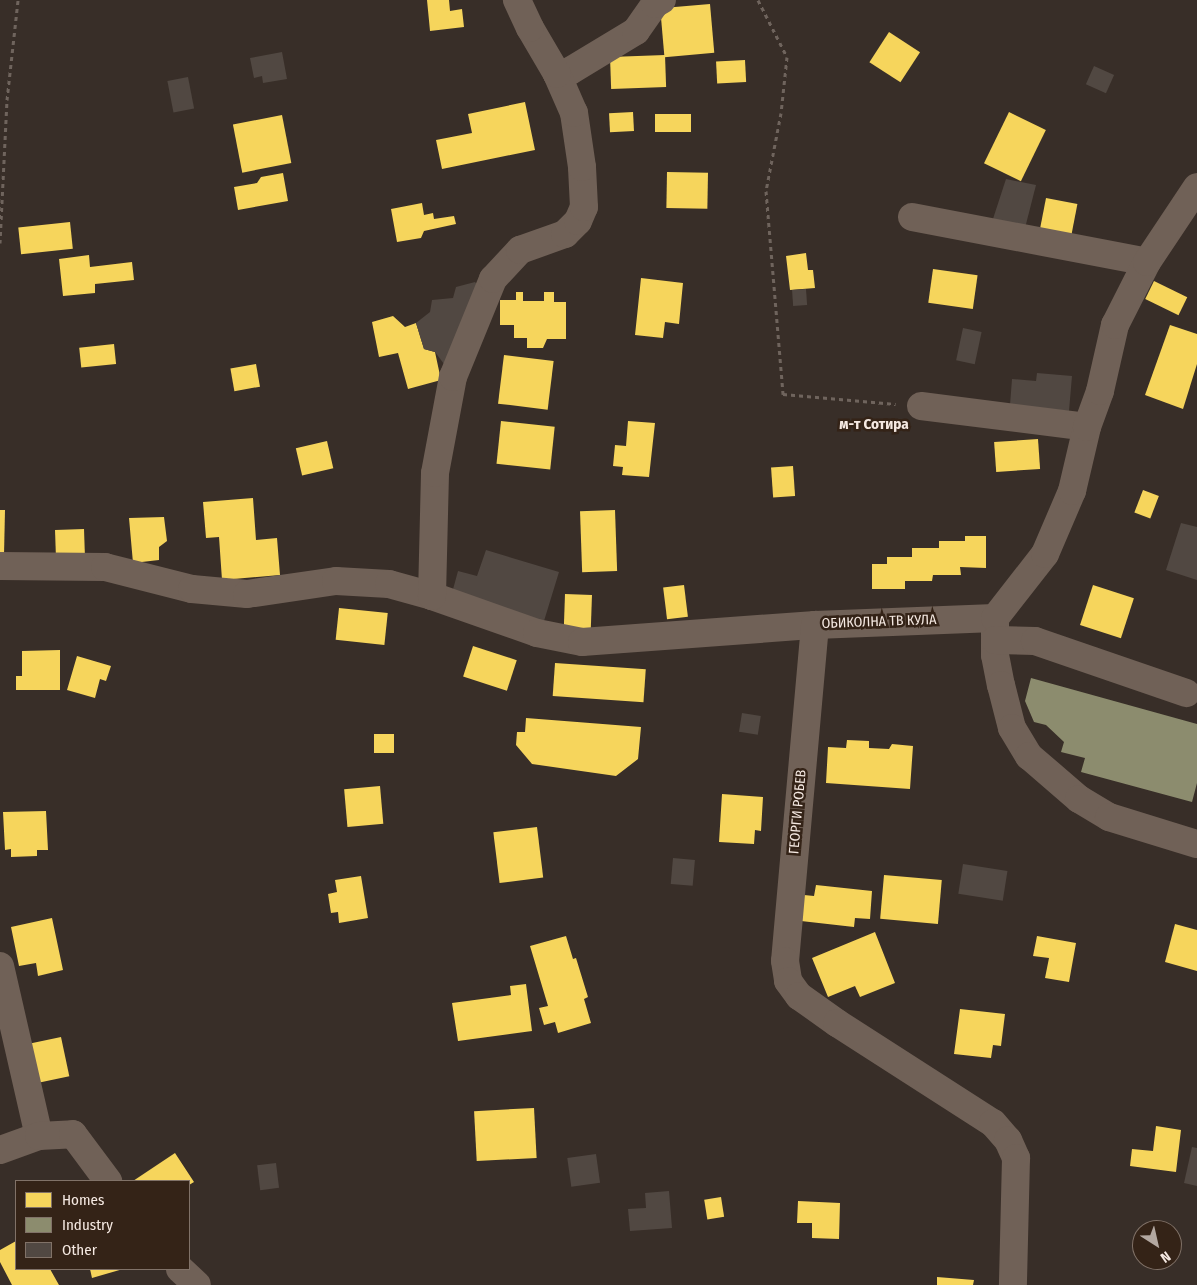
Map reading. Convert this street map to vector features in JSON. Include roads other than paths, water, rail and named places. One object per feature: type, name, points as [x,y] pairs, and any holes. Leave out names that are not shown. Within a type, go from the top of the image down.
[{"type":"street","points":[[432,596],[435,473],[453,376],[493,279],[520,250],[565,234],[578,221],[584,208],[582,167],[574,113],[557,74],[517,0]]},
{"type":"street","points":[[557,74],[570,71],[636,31],[656,4],[662,0]]},
{"type":"street","points":[[1197,187],[1147,262],[1115,325],[1100,391],[1087,427],[1072,491],[1045,554],[995,629],[995,654],[1000,685],[1012,728],[1029,756],[1073,794],[1109,817],[1197,844]]},
{"type":"street","points":[[912,217],[1147,262]]},
{"type":"street","points":[[921,406],[1087,427]]},
{"type":"street","name":"ОБИКОЛНА ТВ КУЛА","points":[[0,566],[105,567],[192,589],[247,594],[336,581],[389,584],[432,596],[537,633],[582,642],[815,625],[995,629],[1035,641],[1186,694]]},
{"type":"street","name":"ГЕОРГИ РОБЕВ","points":[[815,625],[785,961],[788,981],[799,996],[837,1023],[993,1123],[1008,1140],[1016,1158],[1013,1285]]},
{"type":"street","points":[[0,966],[39,1136]]},
{"type":"street","points":[[0,1150],[39,1136],[74,1134],[107,1180]]},
{"type":"street","points":[[181,1270],[197,1285]]},
{"type":"district","name":"м-т Сотира","points":[[874,425]]}]
